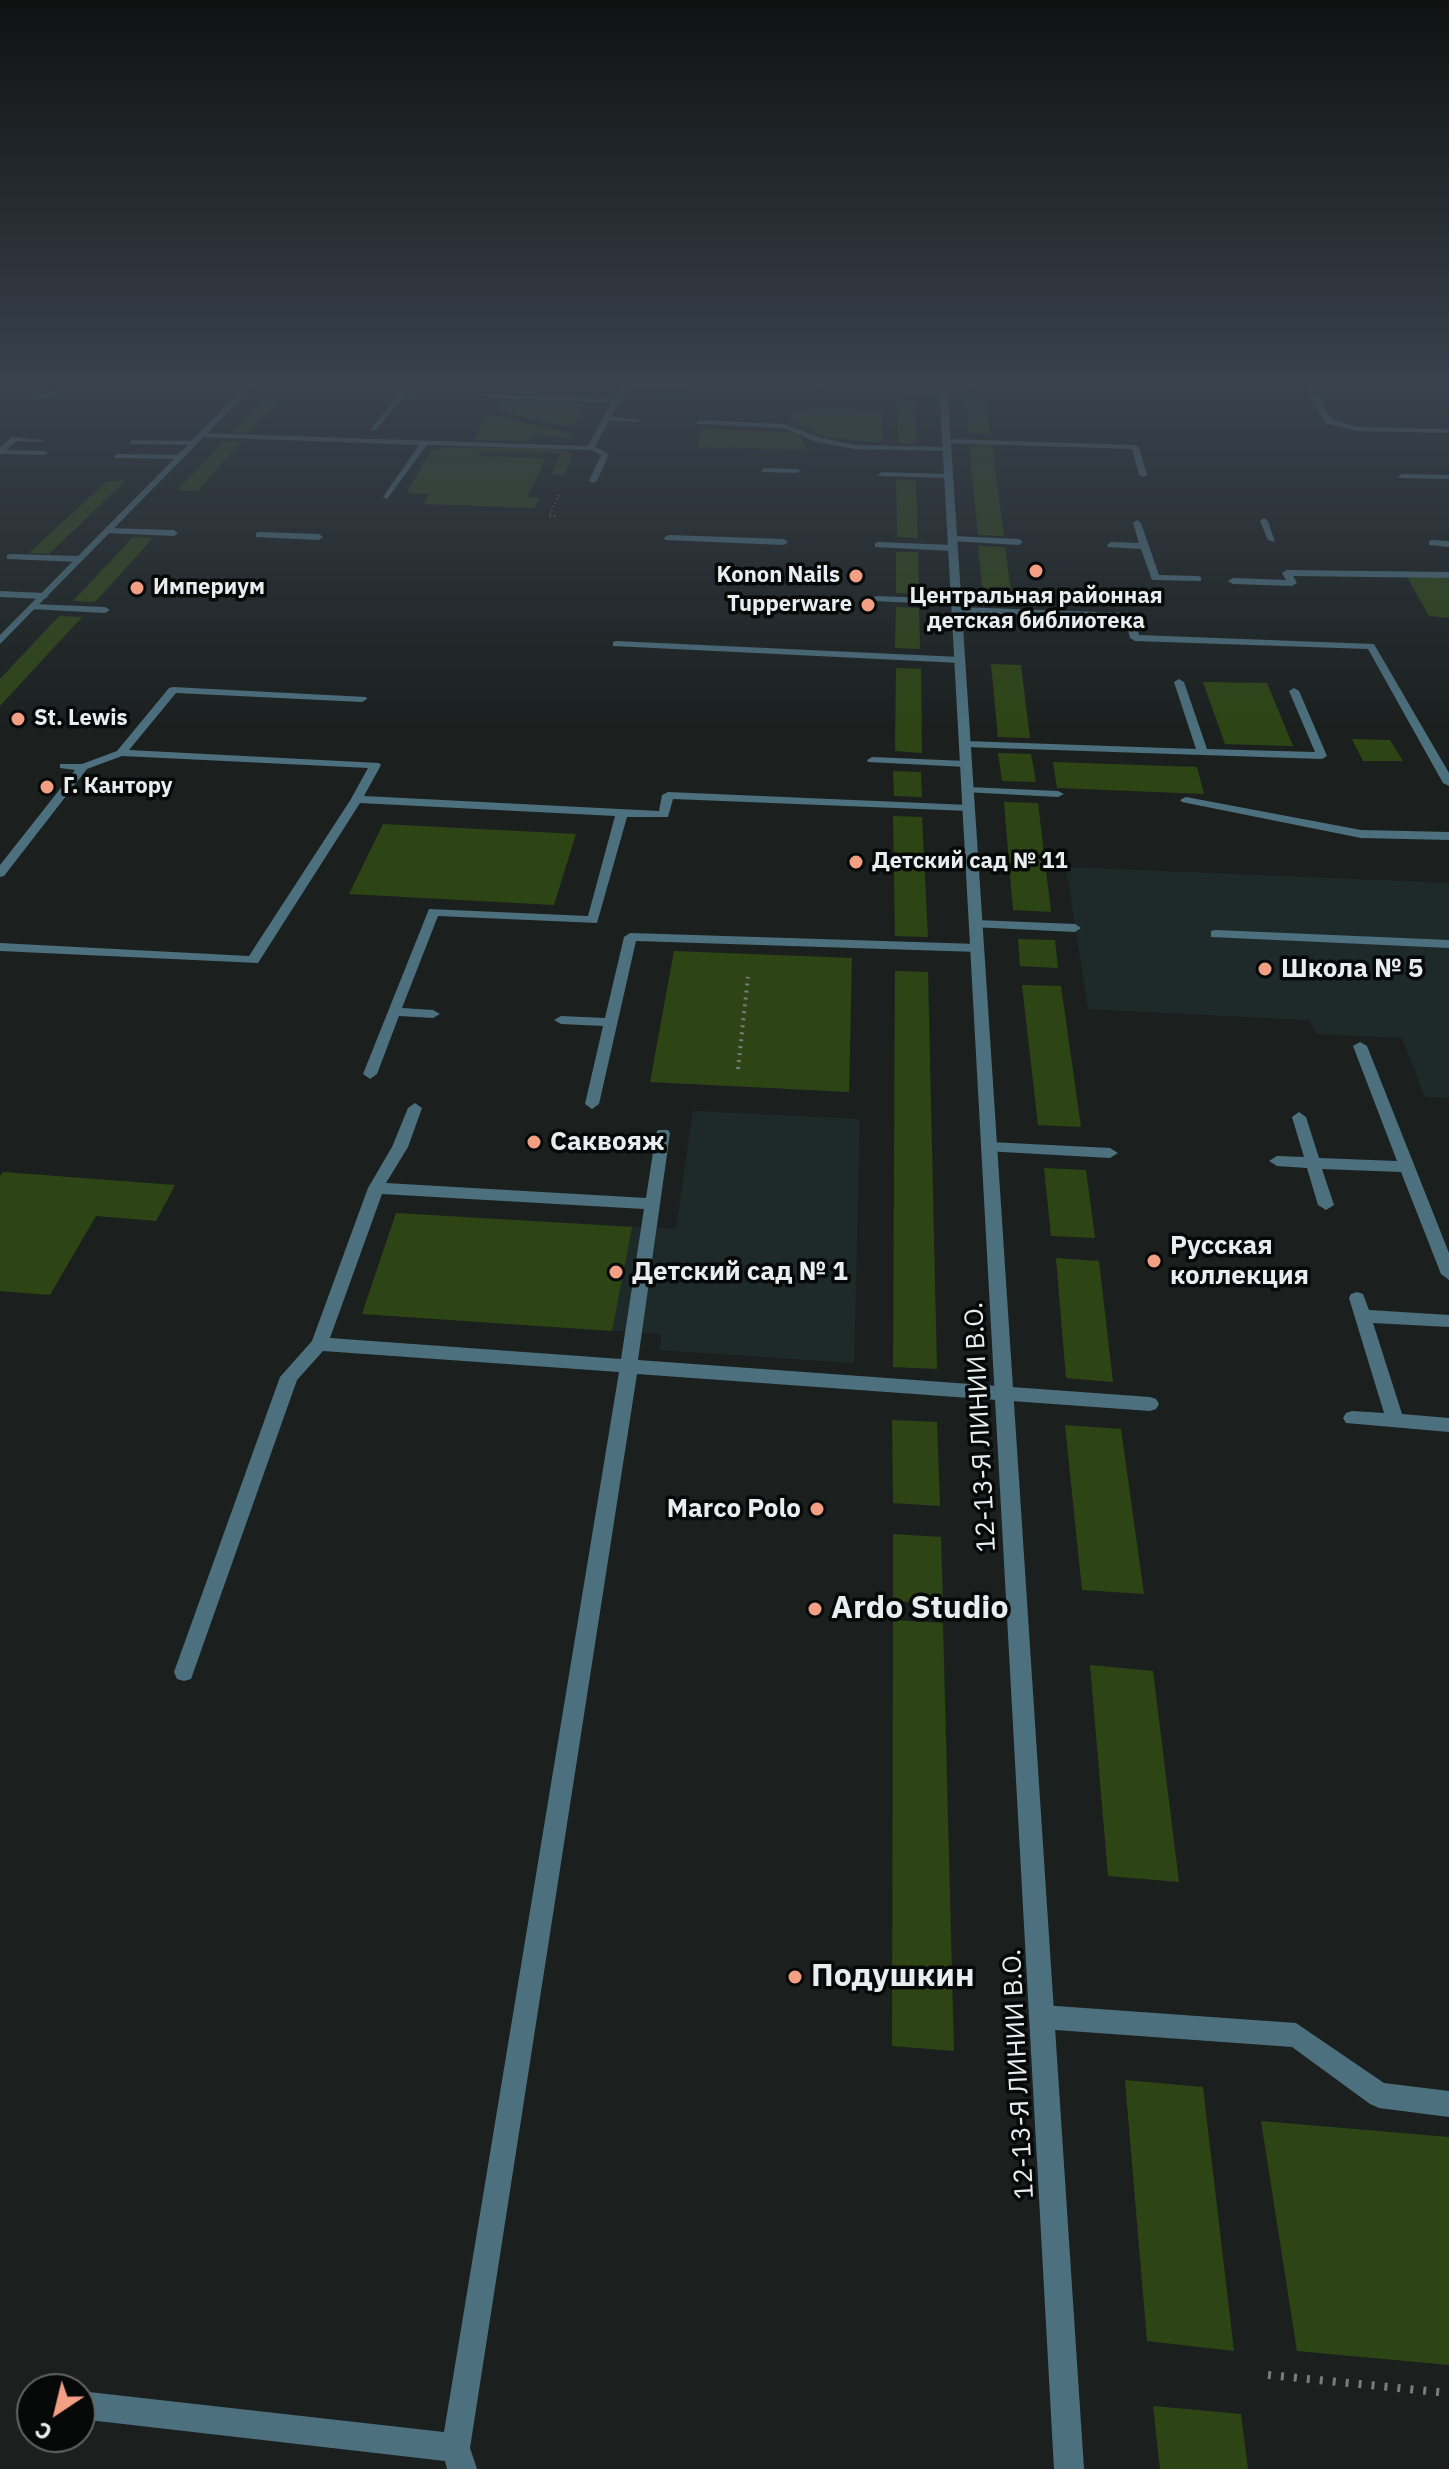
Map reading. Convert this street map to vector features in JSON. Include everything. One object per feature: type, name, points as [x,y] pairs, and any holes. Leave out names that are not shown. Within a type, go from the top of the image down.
[{"type":"street","points":[[0,641],[140,498]]},
{"type":"street","name":"12-13-Я ЛИНИИ В.О.","points":[[950,498],[1069,2469]]},
{"type":"street","points":[[1264,521],[1272,540]]},
{"type":"street","points":[[1137,523],[1155,578],[1198,579]]},
{"type":"street","points":[[108,531],[174,533]]},
{"type":"street","points":[[259,535],[319,537]]},
{"type":"street","points":[[668,538],[784,542]]},
{"type":"street","points":[[878,545],[1019,542]]},
{"type":"street","points":[[1432,543],[1449,544]]},
{"type":"street","points":[[1111,545],[1145,546]]},
{"type":"street","points":[[10,557],[80,559]]},
{"type":"street","points":[[1233,581],[1292,583],[1285,569],[1449,575]]},
{"type":"street","points":[[0,594],[44,596]]},
{"type":"street","points":[[877,599],[1129,616],[1135,638],[1371,646],[1449,783]]},
{"type":"street","points":[[33,607],[105,610]]},
{"type":"street","points":[[616,644],[960,660]]},
{"type":"street","points":[[1179,682],[1203,752]]},
{"type":"street","points":[[121,753],[173,690],[362,699]]},
{"type":"street","points":[[965,744],[1322,756],[1294,691]]},
{"type":"street","points":[[0,947],[253,960],[357,799],[375,765],[121,753],[83,767],[64,766]]},
{"type":"street","points":[[872,760],[966,764]]},
{"type":"street","points":[[0,873],[83,767]]},
{"type":"street","points":[[357,799],[664,815],[668,795],[968,799],[1058,794]]},
{"type":"street","points":[[1186,800],[1361,834],[1449,836]]},
{"type":"street","points":[[370,1074],[433,912],[593,920],[622,813]]},
{"type":"street","points":[[976,924],[1075,928]]},
{"type":"street","points":[[1216,934],[1449,944]]},
{"type":"street","points":[[592,1104],[630,937],[978,948]]},
{"type":"street","points":[[394,1012],[433,1014]]},
{"type":"street","points":[[561,1020],[611,1022]]},
{"type":"street","points":[[1360,1046],[1449,1274]]},
{"type":"street","points":[[184,1672],[289,1377],[319,1344],[376,1188],[400,1147],[415,1108]]},
{"type":"street","points":[[1299,1117],[1326,1205]]},
{"type":"street","points":[[96,2407],[459,2459],[663,1133]]},
{"type":"street","points":[[990,1147],[1110,1153]]},
{"type":"street","points":[[1277,1161],[1409,1167]]},
{"type":"street","points":[[376,1188],[652,1204]]},
{"type":"street","points":[[1357,1298],[1395,1421]]},
{"type":"street","points":[[1362,1316],[1449,1321]]},
{"type":"street","points":[[319,1344],[1150,1404]]},
{"type":"street","points":[[1352,1418],[1449,1425]]},
{"type":"street","points":[[1042,2017],[1296,2035],[1379,2095],[1449,2104]]},
{"type":"path","points":[[555,516],[549,516],[558,498]]},
{"type":"path","points":[[738,1069],[752,940]]},
{"type":"path","points":[[1268,2375],[1449,2393]]},
{"type":"shaded area","name":"Школа № 5","points":[[1066,867],[1449,883],[1449,1098],[1425,1097],[1402,1038],[1317,1034],[1309,1020],[1088,1009]]},
{"type":"shaded area","name":"Детский сад № 1","points":[[693,1111],[860,1119],[854,1363],[660,1350],[661,1334],[362,1314],[396,1213],[676,1229]]},
{"type":"green space","points":[[88,498],[107,498],[49,554],[29,553]]},
{"type":"green space","points":[[427,498],[540,498],[534,508],[423,504]]},
{"type":"green space","points":[[896,498],[917,498],[918,538],[897,537]]},
{"type":"green space","points":[[974,498],[999,498],[1004,536],[978,535]]},
{"type":"green space","points":[[133,537],[153,538],[95,602],[73,601]]},
{"type":"green space","points":[[978,546],[1005,547],[1012,598],[983,597]]},
{"type":"green space","points":[[896,552],[918,552],[919,594],[896,593]]},
{"type":"green space","points":[[1407,577],[1449,578],[1449,618],[1429,616]]},
{"type":"green space","points":[[896,607],[919,608],[920,649],[895,648]]},
{"type":"green space","points":[[59,616],[82,617],[0,706],[0,679]]},
{"type":"green space","points":[[991,664],[1021,665],[1030,738],[998,737]]},
{"type":"green space","points":[[896,668],[921,669],[922,753],[895,751]]},
{"type":"green space","points":[[1203,682],[1267,683],[1293,746],[1225,744]]},
{"type":"green space","points":[[1352,739],[1390,740],[1403,761],[1363,761]]},
{"type":"green space","points":[[998,753],[1031,754],[1036,782],[1002,781]]},
{"type":"green space","points":[[1053,762],[1197,767],[1204,794],[1057,788]]},
{"type":"green space","points":[[893,771],[921,772],[922,797],[894,796]]},
{"type":"green space","points":[[1004,802],[1038,803],[1051,912],[1013,910]]},
{"type":"green space","points":[[893,816],[922,817],[928,937],[895,936]]},
{"type":"green space","points":[[383,824],[576,834],[554,905],[349,894]]},
{"type":"green space","points":[[1018,939],[1055,940],[1058,968],[1020,966]]},
{"type":"green space","points":[[674,951],[852,958],[849,1092],[650,1082]]},
{"type":"green space","points":[[895,971],[928,972],[937,1369],[893,1367]]},
{"type":"green space","points":[[1022,985],[1061,986],[1081,1127],[1038,1125]]},
{"type":"green space","points":[[1044,1168],[1086,1170],[1095,1238],[1051,1236]]},
{"type":"green space","points":[[3,1172],[175,1185],[156,1221],[96,1216],[50,1295],[0,1291],[0,1176]]},
{"type":"green space","points":[[396,1213],[632,1227],[612,1331],[362,1314]]},
{"type":"green space","points":[[1056,1258],[1099,1261],[1113,1382],[1066,1378]]},
{"type":"green space","points":[[892,1420],[937,1422],[940,1506],[893,1503]]},
{"type":"green space","points":[[1065,1425],[1121,1429],[1144,1594],[1082,1590]]},
{"type":"green space","points":[[893,1534],[941,1537],[943,1605],[893,1601]]},
{"type":"green space","points":[[893,1620],[943,1623],[954,2051],[892,2046]]},
{"type":"green space","points":[[1090,1665],[1153,1671],[1179,1882],[1108,1876]]},
{"type":"green space","points":[[1125,2080],[1203,2087],[1234,2351],[1147,2341]]},
{"type":"green space","points":[[1261,2121],[1449,2137],[1449,2365],[1297,2351]]},
{"type":"green space","points":[[1153,2406],[1241,2414],[1248,2469],[1160,2469]]},
{"type":"place","name":"Центральная районная детская библиотека","points":[[1036,571]]},
{"type":"place","name":"Konon Nails","points":[[856,576]]},
{"type":"place","name":"Империум","points":[[137,588]]},
{"type":"place","name":"Tupperware","points":[[868,605]]},
{"type":"place","name":"St. Lewis","points":[[18,719]]},
{"type":"place","name":"Г. Кантору","points":[[47,787]]},
{"type":"place","name":"Детский сад № 11","points":[[856,862]]},
{"type":"place","name":"Школа № 5","points":[[1265,969]]},
{"type":"place","name":"Саквояж","points":[[534,1142]]},
{"type":"place","name":"Русская коллекция","points":[[1154,1261]]},
{"type":"place","name":"Детский сад № 1","points":[[616,1272]]},
{"type":"place","name":"Marco Polo","points":[[817,1509]]},
{"type":"place","name":"Ardo Studio","points":[[815,1609]]},
{"type":"place","name":"Подушкин","points":[[795,1977]]}]
